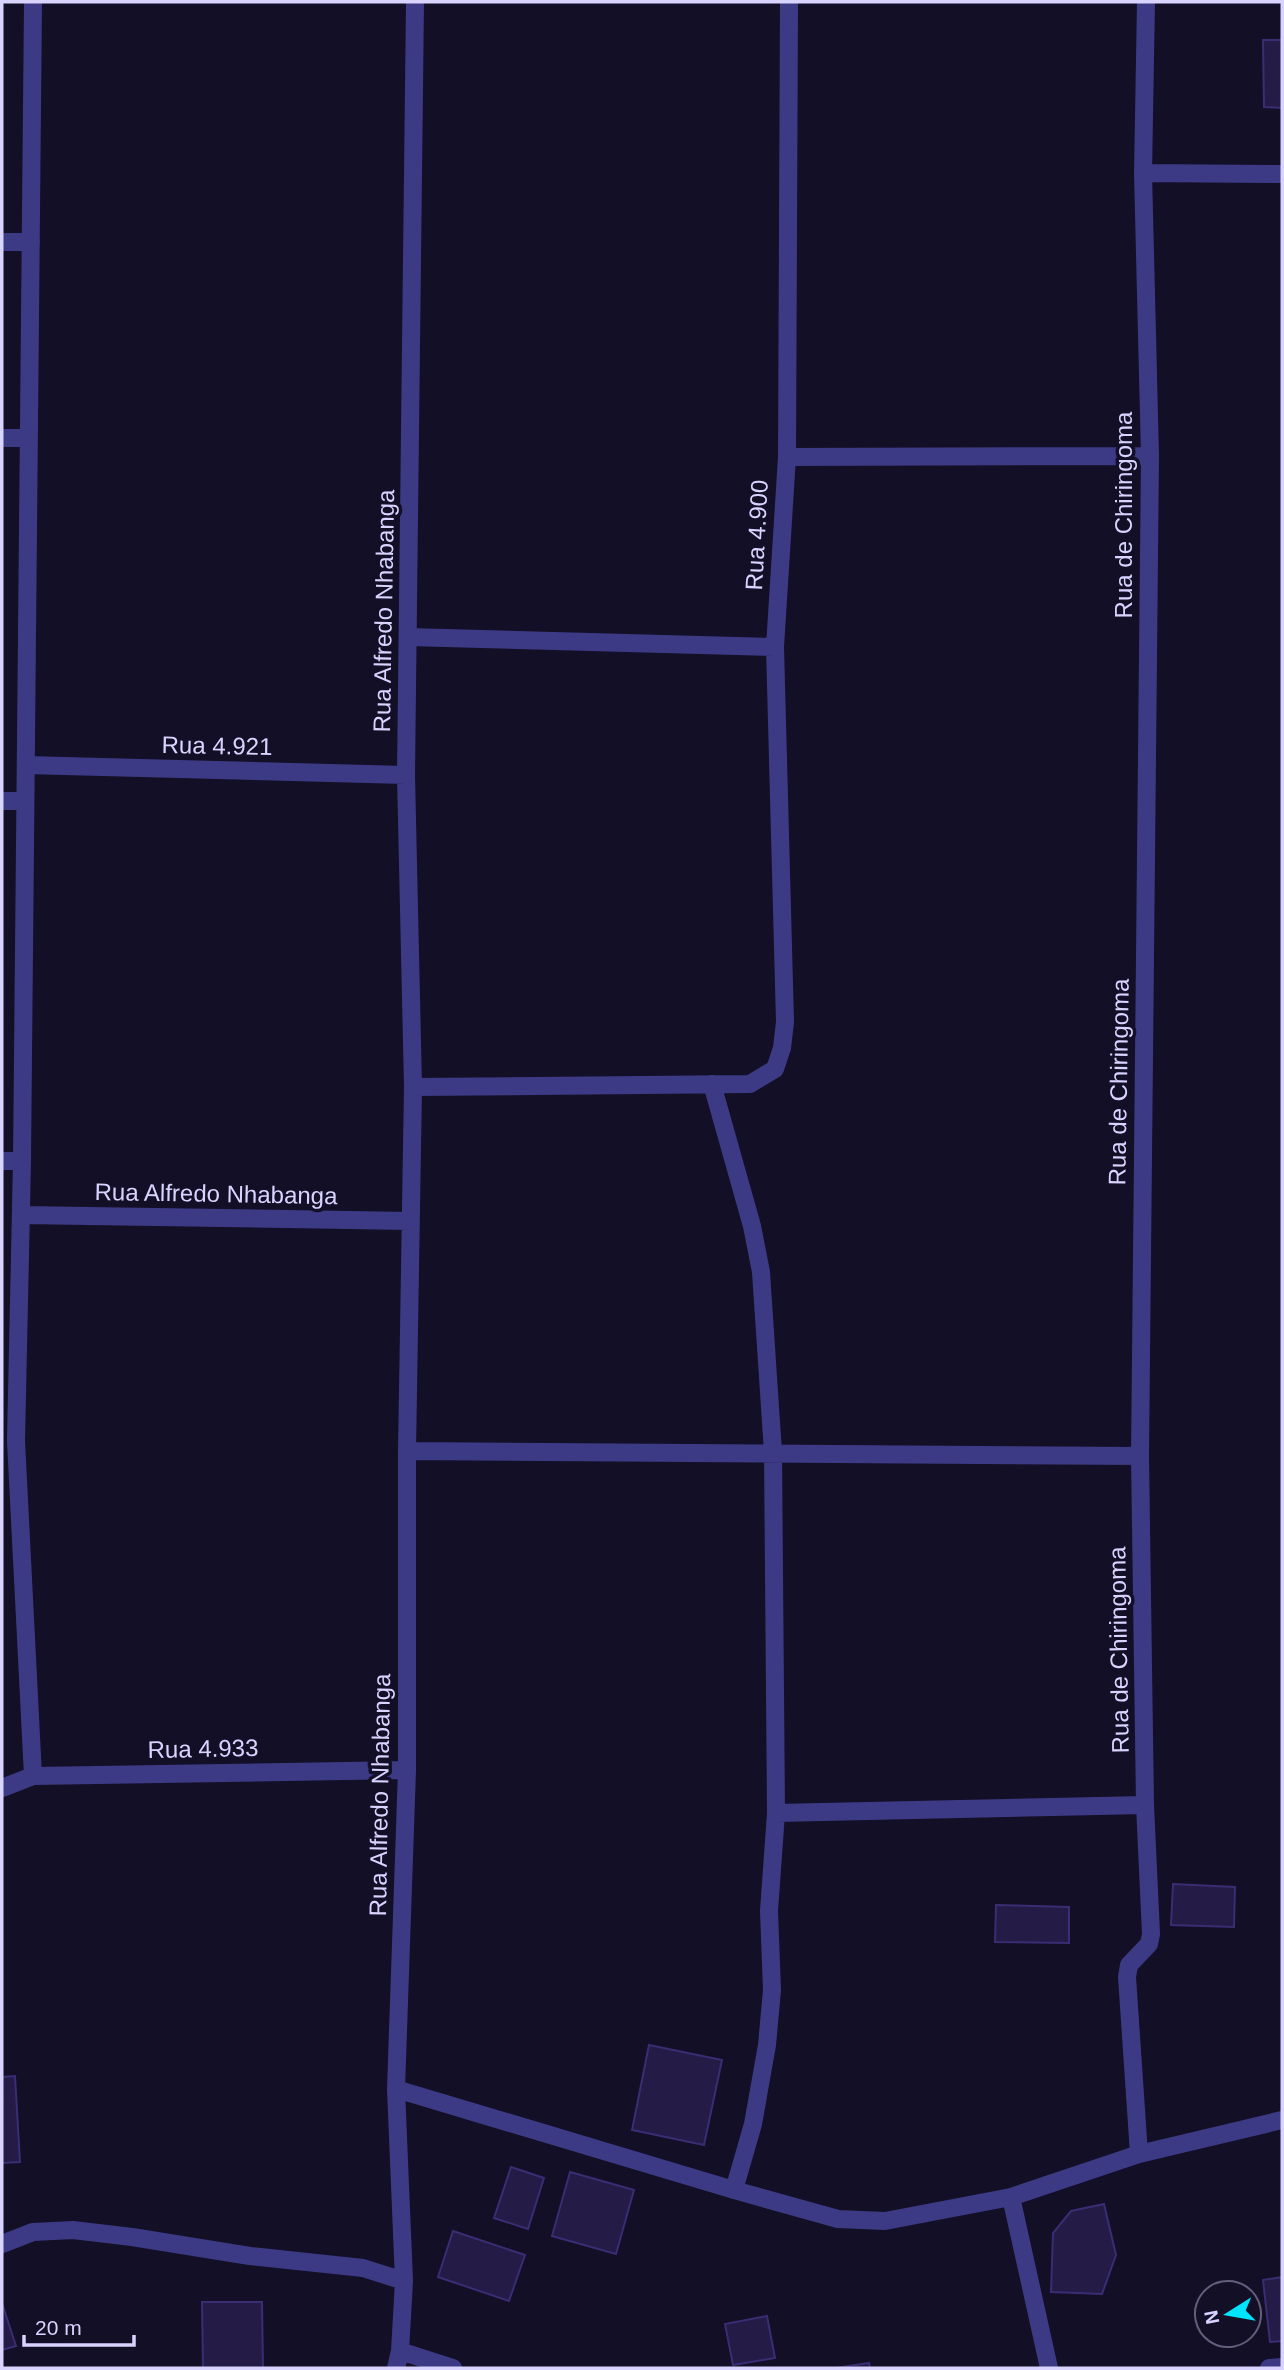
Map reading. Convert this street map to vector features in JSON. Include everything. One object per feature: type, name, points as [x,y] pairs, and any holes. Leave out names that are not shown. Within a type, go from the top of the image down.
[{"type":"street","points":[[33,2],[22,1160],[9,1441],[33,1776]]},
{"type":"street","name":"Rua Alfredo Nhabanga","points":[[398,2360],[404,2281],[396,2089],[407,1770],[407,1451],[413,1087],[406,775],[415,2]]},
{"type":"street","name":"Rua 4.900","points":[[712,1084],[750,1084],[775,1069],[782,1048],[785,1022],[775,647],[787,457],[789,2]]},
{"type":"street","name":"Rua de Chiringoma","points":[[1139,2154],[1127,1977],[1129,1965],[1149,1944],[1151,1934],[1145,1805],[1140,1456],[1150,456],[1143,173],[1146,2]]},
{"type":"street","points":[[1143,173],[1282,174]]},
{"type":"street","points":[[2,242],[31,242]]},
{"type":"street","points":[[2,438],[29,438]]},
{"type":"street","points":[[787,457],[1150,456]]},
{"type":"street","points":[[408,637],[775,647]]},
{"type":"street","name":"Rua 4.921","points":[[26,765],[406,775]]},
{"type":"street","points":[[2,801],[24,801]]},
{"type":"street","points":[[413,1087],[712,1084],[752,1226],[761,1272],[773,1452],[776,1813],[769,1911],[772,1990],[767,2045],[753,2124],[734,2190]]},
{"type":"street","points":[[2,1161],[22,1160]]},
{"type":"street","name":"Rua Alfredo Nhabanga","points":[[21,1215],[411,1222]]},
{"type":"street","points":[[407,1451],[1140,1456]]},
{"type":"street","name":"Rua 4.933","points":[[2,1788],[33,1776],[407,1770]]},
{"type":"street","points":[[776,1813],[1145,1805]]},
{"type":"street","points":[[396,2089],[838,2219],[885,2221],[1010,2197],[1139,2154],[1282,2120]]},
{"type":"street","points":[[1010,2197],[1049,2368]]},
{"type":"street","points":[[2,2244],[44,2230],[73,2230],[132,2236],[250,2256],[363,2268],[404,2281]]},
{"type":"street","points":[[398,2360],[453,2368]]},
{"type":"street","points":[[1269,2368],[1282,2367]]},
{"type":"building","points":[[1263,40],[1282,40],[1282,108],[1264,107]]},
{"type":"building","points":[[1173,1884],[1235,1887],[1234,1927],[1171,1925]]},
{"type":"building","points":[[996,1905],[1069,1907],[1069,1943],[995,1942]]},
{"type":"building","points":[[649,2045],[722,2060],[704,2145],[632,2130]]},
{"type":"building","points":[[15,2076],[20,2162],[2,2163],[2,2077]]},
{"type":"building","points":[[511,2167],[544,2178],[528,2229],[494,2218]]},
{"type":"building","points":[[570,2172],[634,2190],[616,2254],[552,2236]]},
{"type":"building","points":[[1104,2204],[1116,2255],[1102,2294],[1051,2292],[1053,2233],[1071,2211]]},
{"type":"building","points":[[453,2231],[525,2255],[509,2301],[438,2277]]},
{"type":"building","points":[[1282,2277],[1282,2341],[1270,2342],[1263,2280]]},
{"type":"building","points":[[202,2302],[262,2302],[263,2368],[203,2368]]},
{"type":"building","points":[[2,2303],[16,2346],[2,2350]]},
{"type":"building","points":[[767,2316],[775,2358],[733,2365],[725,2324]]},
{"type":"building","points":[[869,2363],[870,2368],[836,2368]]}]
